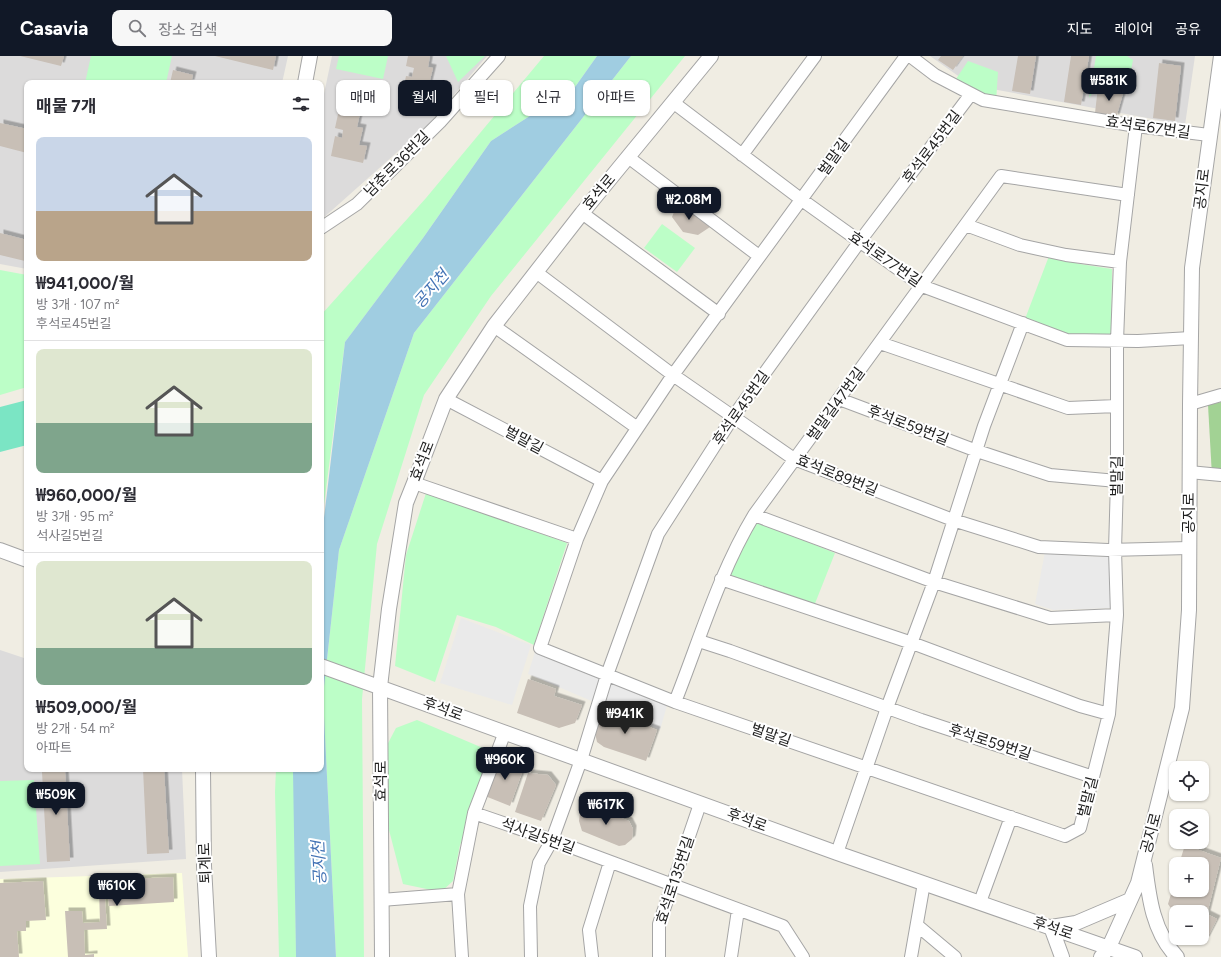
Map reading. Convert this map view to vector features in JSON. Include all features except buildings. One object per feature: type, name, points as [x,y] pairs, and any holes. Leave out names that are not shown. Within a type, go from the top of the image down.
[{"type":"street","points":[[306,80],[310,56]]},
{"type":"street","name":"남춘로36번길","points":[[324,226],[357,204],[440,122],[498,56]]},
{"type":"street","name":"효석로","points":[[382,957],[380,687],[389,609],[405,511],[414,483],[446,399],[494,326],[582,213],[674,103],[711,56]]},
{"type":"street","points":[[742,155],[815,56]]},
{"type":"street","name":"벌말길","points":[[906,56],[673,375],[636,427],[602,480],[577,539],[540,648],[675,702],[1065,836],[1080,828],[1109,714],[1117,615],[1115,550],[1117,481],[1117,341],[1120,262],[1136,126]]},
{"type":"street","name":"효석로67번길","points":[[910,56],[935,76],[984,100],[1136,126],[1209,134]]},
{"type":"street","name":"공지로","points":[[1105,952],[1138,883],[1182,708],[1189,610],[1189,472],[1192,268],[1209,134],[1219,85],[1221,56]]},
{"type":"street","name":"후석로45번길","points":[[531,957],[530,906],[539,863],[552,840],[581,760],[607,675],[658,534],[733,417],[860,241],[971,94]]},
{"type":"street","name":"효석로77번길","points":[[674,103],[802,200],[922,286],[1067,340],[1117,341],[1191,338]]},
{"type":"street","points":[[628,157],[759,256]]},
{"type":"street","name":"벌말길47번길","points":[[675,702],[722,579],[740,538],[754,515],[1001,176],[1128,196]]},
{"type":"street","points":[[582,213],[719,314]]},
{"type":"street","points":[[966,225],[1020,245],[1066,255],[1120,262]]},
{"type":"street","name":"효석로89번길","points":[[536,272],[673,375],[794,460],[953,520],[1039,547],[1115,550],[1189,548]]},
{"type":"street","points":[[837,853],[887,708],[934,582],[976,451],[1023,323]]},
{"type":"street","points":[[494,326],[636,427]]},
{"type":"street","points":[[880,343],[1000,386],[1068,408],[1117,406]]},
{"type":"street","points":[[1190,404],[1221,395]]},
{"type":"street","name":"벌말길","points":[[446,399],[602,480]]},
{"type":"street","name":"후석로59번길","points":[[839,399],[976,451],[1050,475],[1117,481]]},
{"type":"street","points":[[1189,472],[1221,475]]},
{"type":"street","points":[[414,483],[577,539]]},
{"type":"street","points":[[754,515],[934,582],[1050,618],[1117,615]]},
{"type":"street","points":[[0,550],[24,559]]},
{"type":"street","points":[[722,579],[912,643],[1080,706],[1109,714]]},
{"type":"street","name":"후석로59번길","points":[[699,641],[887,708],[1092,777]]},
{"type":"street","name":"후석로","points":[[324,667],[837,853],[1051,927],[1105,952],[1136,957]]},
{"type":"street","points":[[462,957],[458,894],[474,813],[505,732]]},
{"type":"street","name":"퇴계로","points":[[204,772],[204,866],[209,957]]},
{"type":"street","name":"효석로135번길","points":[[659,957],[659,924],[700,804]]},
{"type":"street","name":"석사길5번길","points":[[474,813],[552,840],[784,926],[803,957]]},
{"type":"street","points":[[980,902],[1011,817]]},
{"type":"street","points":[[1145,856],[1152,913],[1161,933],[1177,957]]},
{"type":"street","points":[[592,957],[589,930],[610,862]]},
{"type":"street","points":[[911,957],[918,926],[924,883]]},
{"type":"street","points":[[381,900],[458,894]]},
{"type":"street","points":[[1062,957],[1051,927],[1076,923],[1130,900]]},
{"type":"street","points":[[730,957],[738,910]]},
{"type":"street","points":[[918,926],[955,957]]},
{"type":"shaded area","points":[[0,56],[288,56],[283,80],[24,80],[24,268],[0,264]]},
{"type":"shaded area","points":[[332,56],[487,56],[467,80],[460,80],[460,88],[452,97],[452,80],[398,80],[398,116],[436,116],[324,217],[324,94]]},
{"type":"shaded area","points":[[930,56],[1195,56],[1185,125],[971,85]]},
{"type":"shaded area","points":[[1045,552],[1078,556],[1112,557],[1112,608],[1053,610],[1035,604]]},
{"type":"shaded area","points":[[461,618],[531,645],[512,705],[440,683]]},
{"type":"shaded area","points":[[0,650],[24,658],[24,772],[182,772],[186,859],[0,872]]},
{"type":"shaded area","points":[[535,652],[601,677],[594,702],[528,674]]},
{"type":"shaded area","points":[[611,680],[668,702],[660,730],[601,706]]},
{"type":"shaded area","points":[[182,873],[188,957],[0,957],[0,879]]},
{"type":"green space","points":[[91,56],[172,56],[167,80],[86,80]]},
{"type":"green space","points":[[339,56],[388,56],[383,79],[336,69]]},
{"type":"green space","points":[[446,56],[485,56],[460,80],[458,82]]},
{"type":"green space","points":[[544,56],[597,56],[575,87],[575,80],[524,80]]},
{"type":"green space","points":[[631,56],[685,56],[650,99],[650,80],[612,80]]},
{"type":"green space","points":[[1096,56],[1127,56],[1133,60],[1129,80],[1101,81],[1089,98]]},
{"type":"green space","points":[[968,61],[998,72],[996,102],[972,103],[950,88]]},
{"type":"green space","points":[[521,84],[521,116],[530,116],[491,141],[423,238],[345,342],[324,505],[324,312],[426,198],[494,116],[513,116],[513,93]]},
{"type":"green space","points":[[584,116],[636,116],[491,296],[424,395],[377,544],[362,699],[364,957],[336,957],[324,716],[324,687],[339,550],[414,333]]},
{"type":"green space","points":[[662,224],[695,248],[677,272],[644,248]]},
{"type":"green space","points":[[1049,256],[1080,264],[1112,269],[1111,340],[1058,335],[1025,319]]},
{"type":"green space","points":[[0,270],[24,274],[24,388],[0,395]]},
{"type":"green space","points":[[24,401],[24,446],[0,452],[0,407]]},
{"type":"green space","points":[[1221,402],[1221,476],[1212,476],[1208,405]]},
{"type":"green space","points":[[427,490],[480,512],[567,543],[534,645],[496,627],[457,615],[435,682],[395,666],[406,555]]},
{"type":"green space","points":[[756,521],[835,553],[814,606],[730,577],[740,545]]},
{"type":"green space","points":[[417,720],[490,751],[470,820],[460,845],[453,881],[441,892],[403,884],[389,830],[386,747],[396,728]]},
{"type":"green space","points":[[276,772],[294,772],[296,957],[279,957],[275,792]]},
{"type":"green space","points":[[34,780],[40,864],[0,866],[0,781]]},
{"type":"water","name":"공지천","points":[[597,56],[631,56],[612,80],[583,80],[584,116],[414,333],[339,550],[324,687],[324,518],[345,342],[423,238],[491,141],[530,116],[575,116],[575,87]]},
{"type":"water","name":"공지천","points":[[324,716],[336,957],[296,957],[293,772],[324,772]]}]
